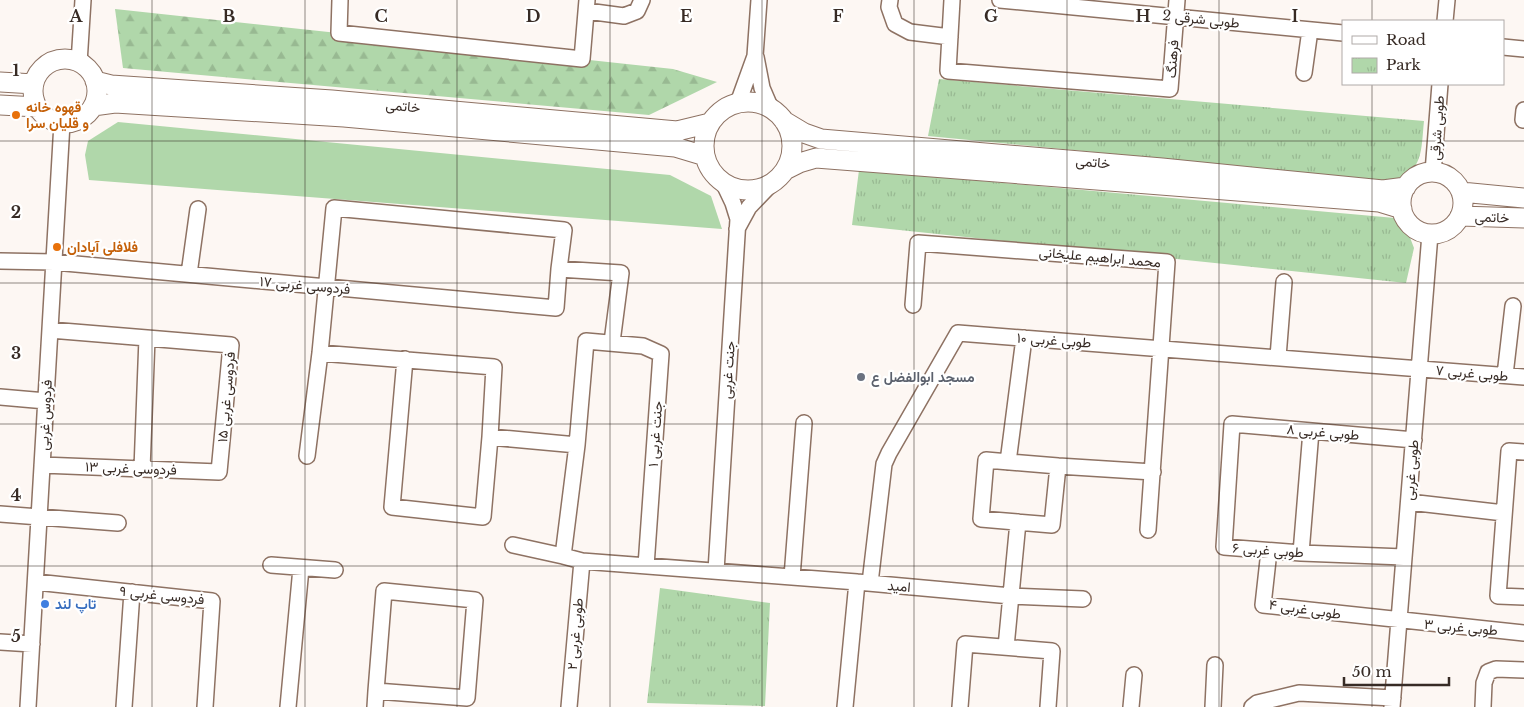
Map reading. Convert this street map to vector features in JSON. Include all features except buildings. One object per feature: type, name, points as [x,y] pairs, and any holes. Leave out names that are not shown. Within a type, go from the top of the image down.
[{"type":"main road","points":[[67,59],[79,62],[89,70],[95,81],[97,93],[93,106],[86,116],[75,122],[62,123],[50,120],[37,107],[33,90],[34,84],[44,67],[55,61],[67,59]]},
{"type":"main road","name":"خاتمی","points":[[95,81],[111,85],[332,100],[677,131],[710,123]]},
{"type":"main road","points":[[0,82],[34,84]]},
{"type":"main road","points":[[750,102],[761,104],[778,115],[790,132],[792,145],[790,158],[779,176],[762,188],[749,191],[736,189],[724,184],[715,177],[705,156],[704,145],[710,123],[718,114],[727,107],[738,103],[750,102]]},
{"type":"main road","name":"خاتمی","points":[[93,106],[115,103],[344,117],[675,147],[705,156]]},
{"type":"main road","points":[[0,105],[37,107]]},
{"type":"main road","name":"خاتمی","points":[[778,115],[804,132],[821,139],[1162,168],[1383,190],[1406,187]]},
{"type":"main road","name":"خاتمی","points":[[779,176],[799,163],[816,158],[1370,201],[1402,210]]},
{"type":"main road","points":[[1433,172],[1450,178],[1461,192],[1462,200],[1460,216],[1454,224],[1448,229],[1430,234],[1420,232],[1412,226],[1406,219],[1401,202],[1406,187],[1417,176],[1433,172]]},
{"type":"main road","name":"خاتمی","points":[[1461,192],[1524,198]]},
{"type":"main road","name":"خاتمی","points":[[1460,216],[1524,218]]},
{"type":"street","points":[[79,62],[83,0]]},
{"type":"street","points":[[340,0],[339,33],[582,59],[587,6],[624,16],[637,11],[642,0]]},
{"type":"street","points":[[738,103],[755,56],[759,0]]},
{"type":"street","points":[[890,0],[889,7],[895,24],[910,32],[950,36],[952,0]]},
{"type":"street","name":"طوبی شرقی 2","points":[[1000,0],[1342,33]]},
{"type":"street","name":"فرهنگ","points":[[950,36],[948,71],[1170,89],[1177,0]]},
{"type":"street","points":[[1445,20],[1447,0]]},
{"type":"street","points":[[1304,73],[1310,30]]},
{"type":"street","points":[[1504,47],[1524,48]]},
{"type":"street","points":[[755,56],[762,88],[778,115]]},
{"type":"street","name":"طوبی شرقی","points":[[1433,172],[1440,85]]},
{"type":"street","points":[[1523,120],[1524,110]]},
{"type":"street","name":"فردوس غربی","points":[[28,707],[62,123]]},
{"type":"street","name":"جنت غربی","points":[[716,571],[737,230],[749,207],[779,176]]},
{"type":"street","points":[[724,184],[733,202],[738,219],[737,230]]},
{"type":"street","points":[[307,456],[320,353],[334,208],[564,230],[559,269],[620,273],[612,342],[586,342],[577,445],[563,556]]},
{"type":"street","points":[[189,274],[198,209]]},
{"type":"street","name":"طوبی غربی","points":[[1392,702],[1430,234]]},
{"type":"street","name":"محمد ابراهیم علیخانی","points":[[913,305],[918,243],[1168,262],[1148,530]]},
{"type":"street","name":"فردوسی غربی ۱۷","points":[[0,261],[54,262],[556,308],[559,269]]},
{"type":"street","points":[[1278,357],[1284,282]]},
{"type":"street","points":[[1505,375],[1513,306]]},
{"type":"street","name":"فردوسی غربی ۱۵","points":[[50,330],[231,345],[219,472]]},
{"type":"street","name":"طوبی غربی ۱۰","points":[[864,582],[884,464],[958,333],[1419,368]]},
{"type":"street","points":[[142,469],[147,338]]},
{"type":"street","points":[[1008,462],[1024,338]]},
{"type":"street","name":"جنت غربی ۱","points":[[612,342],[643,346],[661,354],[646,566]]},
{"type":"street","points":[[320,353],[405,359],[494,367],[483,517],[392,507],[405,359]]},
{"type":"street","name":"طوبی غربی ۷","points":[[1419,368],[1524,377]]},
{"type":"street","points":[[0,397],[46,401]]},
{"type":"street","points":[[792,577],[804,423]]},
{"type":"street","name":"طوبی غربی ۸","points":[[1232,424],[1414,440]]},
{"type":"street","name":"طوبی غربی ۶","points":[[1232,424],[1224,547],[1301,553],[1404,557]]},
{"type":"street","points":[[1301,553],[1311,430]]},
{"type":"street","points":[[490,436],[577,445]]},
{"type":"street","points":[[1524,452],[1509,451],[1498,596],[1524,597]]},
{"type":"street","points":[[1058,466],[1052,525],[980,519],[986,460],[1152,472]]},
{"type":"street","name":"فردوسی غربی ۱۳","points":[[42,465],[219,472]]},
{"type":"street","points":[[1408,502],[1504,513]]},
{"type":"street","points":[[0,514],[118,523]]},
{"type":"street","points":[[1006,647],[1018,522]]},
{"type":"street","name":"امید","points":[[513,545],[582,561],[864,582],[1011,596],[1083,599]]},
{"type":"street","name":"طوبی غربی ۴","points":[[1269,551],[1264,606],[1399,621]]},
{"type":"street","name":"طوبی غربی ۲","points":[[569,707],[582,561]]},
{"type":"street","points":[[271,565],[335,570]]},
{"type":"street","points":[[288,707],[300,568]]},
{"type":"street","name":"فردوسی غربی ۹","points":[[36,582],[212,600],[205,707]]},
{"type":"street","points":[[845,707],[864,582]]},
{"type":"street","points":[[375,707],[376,691],[384,591],[475,600],[467,698],[428,701],[376,691]]},
{"type":"street","points":[[124,707],[132,592]]},
{"type":"street","name":"طوبی غربی ۳","points":[[1399,621],[1524,633]]},
{"type":"street","points":[[0,642],[32,644]]},
{"type":"street","points":[[960,707],[965,644],[1052,651],[1048,707]]},
{"type":"street","points":[[1213,707],[1215,665]]},
{"type":"street","points":[[1483,707],[1484,683],[1488,672],[1496,669],[1524,670]]},
{"type":"street","points":[[1131,707],[1134,675]]},
{"type":"street","points":[[1252,707],[1257,703],[1299,700],[1392,702]]},
{"type":"green space","points":[[115,9],[673,69],[717,82],[649,115],[123,68]]},
{"type":"green space","points":[[939,79],[1424,121],[1421,150],[1419,158],[1410,172],[1392,181],[928,136]]},
{"type":"green space","points":[[118,122],[670,175],[711,196],[722,229],[89,180],[85,155],[88,141]]},
{"type":"green space","points":[[859,170],[1395,218],[1406,227],[1414,248],[1406,283],[852,225]]},
{"type":"green space","points":[[660,588],[770,603],[765,706],[647,703]]},
{"type":"place","name":"قهوه خانه و قلیان سرا","points":[[16,115]]},
{"type":"place","name":"فلافلی آبادان","points":[[57,247]]},
{"type":"place","name":"مسجد ابوالفضل ع","points":[[861,377]]},
{"type":"place","name":"تاپ لند","points":[[45,604]]}]
